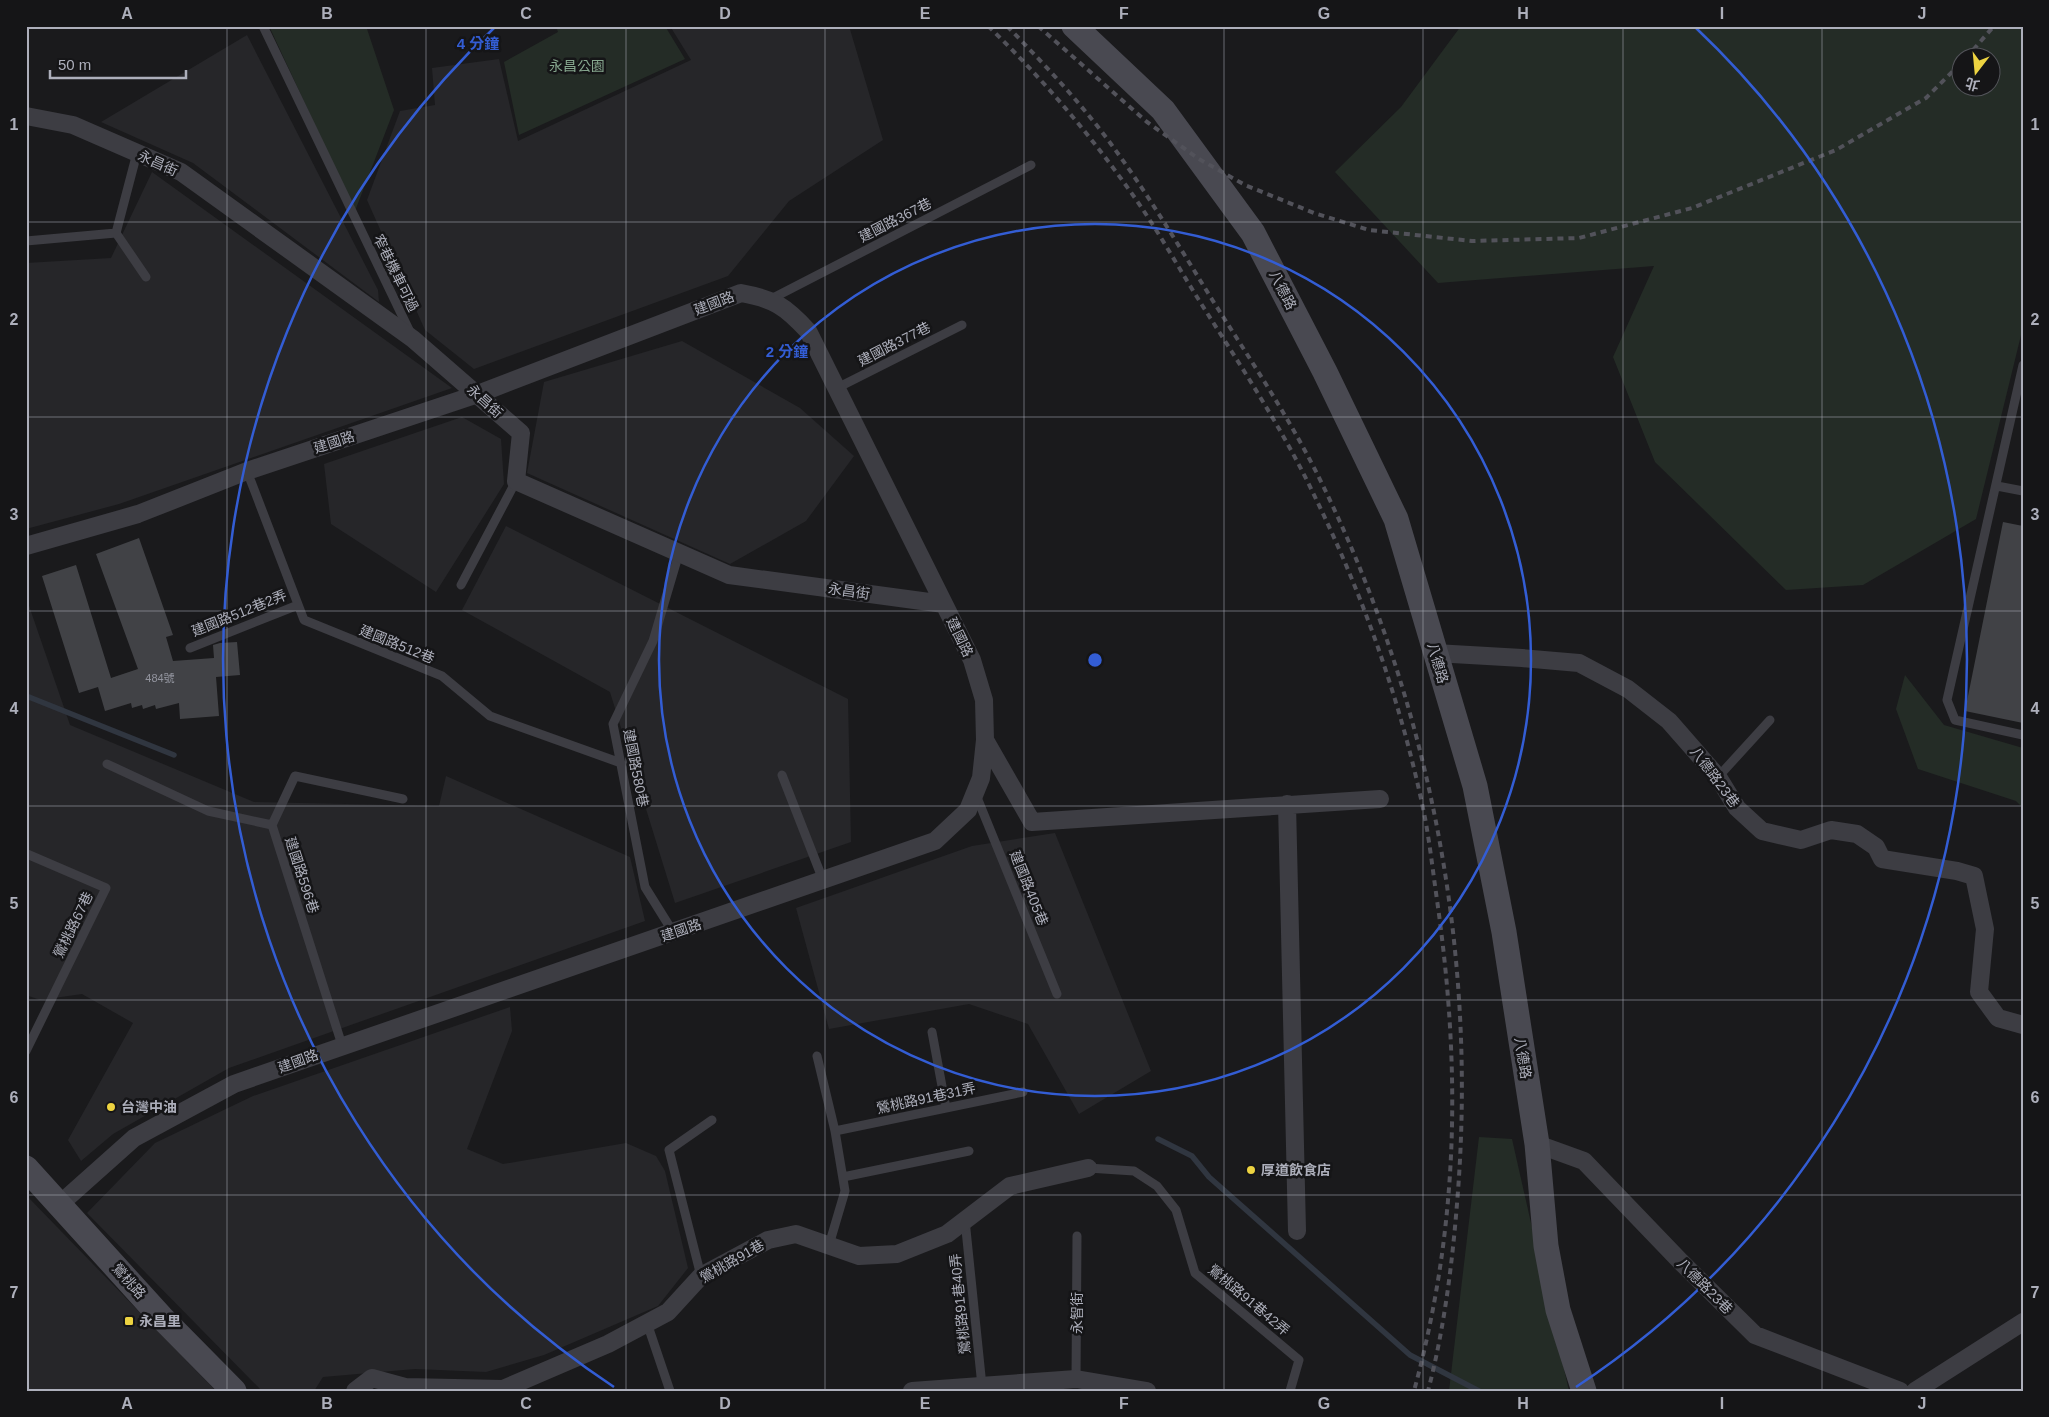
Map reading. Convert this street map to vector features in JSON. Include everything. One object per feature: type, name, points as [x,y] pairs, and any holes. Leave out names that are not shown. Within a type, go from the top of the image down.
[{"type":"main road","name":"八德路","points":[[1076,27],[1163,110],[1253,233],[1325,372],[1396,519],[1475,786],[1504,932],[1536,1144],[1546,1246],[1554,1292],[1584,1391]]},
{"type":"main road","name":"鶯桃路","points":[[26,1168],[161,1317],[234,1391]]},
{"type":"street","name":"永昌街","points":[[26,116],[73,125],[181,172],[413,339],[521,433],[516,481],[729,576],[944,604]]},
{"type":"street","name":"建國路","points":[[26,546],[138,514],[247,471],[478,394],[741,293],[771,299],[793,314],[808,331],[972,660],[984,700],[985,740],[981,778],[968,810],[935,841],[234,1084],[134,1138],[60,1204]]},
{"type":"street","name":"八德路23巷","points":[[1435,653],[1579,663],[1628,689],[1669,721],[1718,777],[1736,808],[1762,830],[1801,840],[1832,830],[1856,834],[1876,847],[1882,859],[1957,871],[1974,876],[1985,929],[1979,992],[1998,1018],[2023,1025]]},
{"type":"street","points":[[985,740],[1032,822],[1380,799]]},
{"type":"street","points":[[1287,804],[1297,1231]]},
{"type":"street","name":"八德路23巷","points":[[1536,1144],[1584,1160],[1681,1262],[1755,1336],[1900,1391]]},
{"type":"street","name":"鶯桃路91巷","points":[[355,1391],[372,1378],[405,1387],[503,1389],[518,1387],[608,1344],[668,1312],[701,1276],[768,1240],[796,1234],[859,1256],[898,1254],[947,1234],[1010,1186],[1088,1168]]},
{"type":"street","points":[[1915,1391],[2023,1322]]},
{"type":"street","points":[[912,1391],[982,1386],[1076,1385],[1147,1391]]},
{"type":"lane","name":"窄巷機車可過","points":[[262,26],[413,339]]},
{"type":"lane","points":[[137,153],[116,233],[146,277]]},
{"type":"lane","name":"建國路367巷","points":[[771,299],[1031,165]]},
{"type":"lane","points":[[26,241],[116,233]]},
{"type":"lane","name":"建國路377巷","points":[[837,388],[962,325]]},
{"type":"lane","points":[[2023,365],[1947,700],[1955,720],[2023,734]]},
{"type":"lane","name":"建國路512巷","points":[[247,471],[304,620],[442,676],[490,716],[621,763]]},
{"type":"lane","points":[[461,584],[516,481]]},
{"type":"lane","points":[[1997,486],[2023,491]]},
{"type":"lane","name":"建國路580巷","points":[[673,932],[645,887],[613,724],[653,641],[678,553]]},
{"type":"lane","name":"建國路512巷2弄","points":[[190,648],[298,604]]},
{"type":"lane","points":[[1718,777],[1770,720]]},
{"type":"lane","name":"建國路596巷","points":[[107,764],[208,810],[272,825],[342,1045]]},
{"type":"lane","points":[[272,825],[295,776],[403,799]]},
{"type":"lane","points":[[782,776],[823,880]]},
{"type":"lane","name":"建國路405巷","points":[[975,792],[1057,994]]},
{"type":"lane","name":"鶯桃路67巷","points":[[26,1051],[106,888],[27,854]]},
{"type":"lane","points":[[932,1032],[946,1108]]},
{"type":"lane","points":[[817,1056],[836,1131],[845,1191],[829,1245]]},
{"type":"lane","name":"鶯桃路91巷31弄","points":[[836,1131],[1023,1092]]},
{"type":"lane","points":[[701,1276],[669,1150],[712,1120]]},
{"type":"lane","points":[[843,1177],[968,1151]]},
{"type":"lane","name":"鶯桃路91巷42弄","points":[[1088,1168],[1134,1171],[1157,1186],[1176,1210],[1195,1273],[1299,1360],[1290,1391]]},
{"type":"lane","name":"鶯桃路91巷40弄","points":[[965,1220],[982,1386]]},
{"type":"lane","name":"永智街","points":[[1076,1385],[1077,1236]]},
{"type":"lane","points":[[647,1323],[670,1391]]},
{"type":"shaded area","points":[[670,26],[849,26],[883,140],[789,201],[728,276],[474,369],[425,330],[367,200],[400,111],[435,105],[432,68],[499,59],[518,141],[691,60]]},
{"type":"shaded area","points":[[247,35],[378,290],[379,302],[193,163],[101,122]]},
{"type":"shaded area","points":[[152,172],[452,388],[119,504],[26,529],[26,263],[111,258]]},
{"type":"shaded area","points":[[682,341],[800,408],[854,456],[806,521],[730,564],[527,473],[544,382]]},
{"type":"shaded area","points":[[462,417],[501,439],[504,484],[436,592],[331,524],[324,464]]},
{"type":"shaded area","points":[[506,526],[848,699],[851,842],[675,903],[610,692],[462,610]]},
{"type":"shaded area","points":[[26,597],[70,725],[254,802],[439,806],[446,776],[630,857],[645,921],[229,1068],[113,1134],[81,1161],[68,1140],[133,1023],[82,994],[40,1000],[26,995]]},
{"type":"shaded area","points":[[1055,833],[1151,1071],[1079,1114],[1028,1024],[969,1004],[829,1029],[796,908],[972,846]]},
{"type":"shaded area","points":[[510,1007],[512,1031],[467,1149],[503,1164],[626,1143],[656,1156],[665,1171],[688,1268],[658,1306],[544,1355],[486,1372],[415,1369],[323,1377],[314,1391],[262,1391],[87,1213],[155,1143],[253,1096]]},
{"type":"shaded area","points":[[26,1195],[216,1391],[26,1391]]},
{"type":"green space","points":[[269,26],[366,26],[394,110],[355,211]]},
{"type":"green space","name":"永昌公園","points":[[556,26],[665,26],[685,59],[519,135],[504,62],[558,32]]},
{"type":"green space","points":[[1461,26],[2023,26],[2023,327],[1976,519],[1863,585],[1786,590],[1655,462],[1613,357],[1654,266],[1438,283],[1335,172],[1401,107]]},
{"type":"green space","points":[[1905,675],[1944,725],[2023,748],[2023,808],[2016,801],[1918,769],[1896,709]]},
{"type":"green space","points":[[1479,1137],[1512,1139],[1569,1391],[1449,1391]]},
{"type":"building","points":[[2003,522],[2023,526],[2023,723],[1965,711]]},
{"type":"building","points":[[139,538],[173,635],[166,637],[173,661],[214,658],[213,645],[237,642],[240,675],[216,677],[219,716],[180,719],[179,703],[156,709],[155,705],[143,709],[142,705],[132,708],[131,703],[105,711],[98,687],[79,693],[42,576],[76,565],[111,678],[138,669],[96,554]]},
{"type":"waterway","points":[[26,699],[29,697],[174,755]]},
{"type":"waterway","points":[[1158,1139],[1192,1156],[1209,1177],[1410,1355],[1479,1391]]},
{"type":"railway","points":[[988,26],[1045,85],[1114,169],[1149,219],[1262,400],[1304,474],[1334,537],[1366,615],[1394,695],[1416,777],[1428,838],[1445,963],[1452,1086],[1451,1147],[1440,1268],[1429,1329],[1414,1391]]},
{"type":"railway","points":[[1007,26],[1074,98],[1125,163],[1164,221],[1273,396],[1315,469],[1327,494],[1363,576],[1394,661],[1419,747],[1438,834],[1452,922],[1460,1011],[1462,1101],[1456,1216],[1444,1317],[1428,1391]]},
{"type":"railway","points":[[1038,26],[1147,122],[1199,159],[1245,185],[1314,213],[1369,230],[1472,241],[1579,238],[1692,208],[1836,150],[1926,98],[1952,72]]},
{"type":"railway","points":[[1975,48],[1994,26]]},
{"type":"place","name":"台灣中油","points":[[111,1107]]},
{"type":"place","name":"厚道飲食店","points":[[1251,1170]]},
{"type":"place","name":"永昌里","points":[[129,1321]]}]
